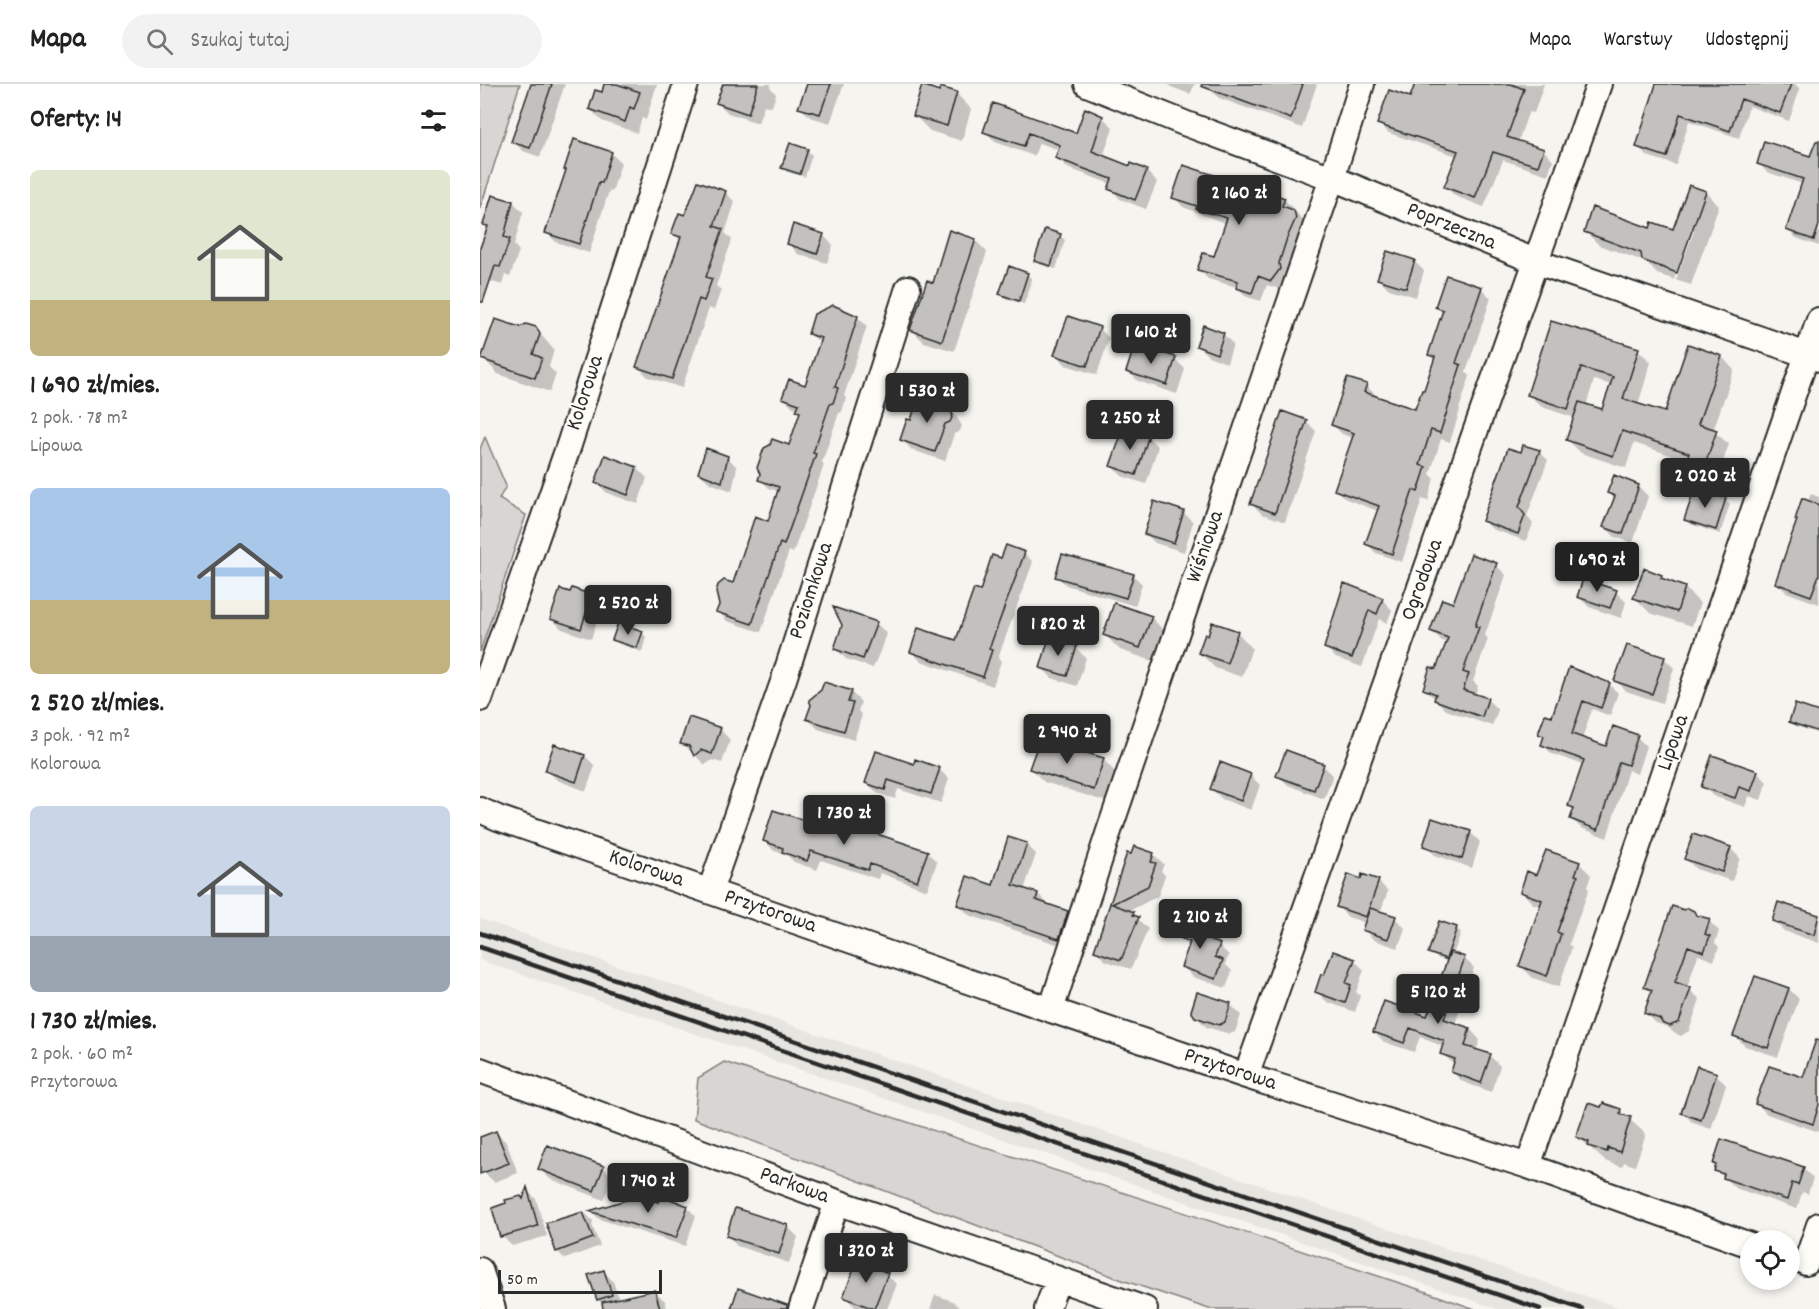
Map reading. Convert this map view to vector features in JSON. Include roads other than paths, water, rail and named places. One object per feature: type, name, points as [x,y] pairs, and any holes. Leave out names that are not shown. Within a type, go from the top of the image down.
[{"type":"street","name":"Kolorowa","points":[[480,699],[569,445],[686,84]]},
{"type":"street","name":"Poprzeczna","points":[[1087,84],[1332,178],[1537,262],[1813,356]]},
{"type":"street","name":"Wiśniowa","points":[[1051,1010],[1108,834],[1362,84]]},
{"type":"street","name":"Ogrodowa","points":[[1246,1076],[1599,84]]},
{"type":"street","name":"Poziomkowa","points":[[710,891],[784,679],[908,288]]},
{"type":"street","name":"Lipowa","points":[[1528,1166],[1813,356],[1819,320]]},
{"type":"street","name":"Kolorowa","points":[[480,810],[710,891]]},
{"type":"street","name":"Przytorowa","points":[[710,891],[1246,1076],[1528,1166],[1740,1241]]},
{"type":"street","name":"Parkowa","points":[[480,1070],[837,1202],[1145,1309]]},
{"type":"street","points":[[801,1309],[837,1202]]},
{"type":"street","points":[[1805,1263],[1819,1225]]},
{"type":"street","points":[[480,1270],[493,1309]]},
{"type":"street","points":[[1047,1309],[1058,1279]]},
{"type":"railway","points":[[480,933],[1582,1309]]},
{"type":"railway","points":[[480,947],[1540,1309]]}]
